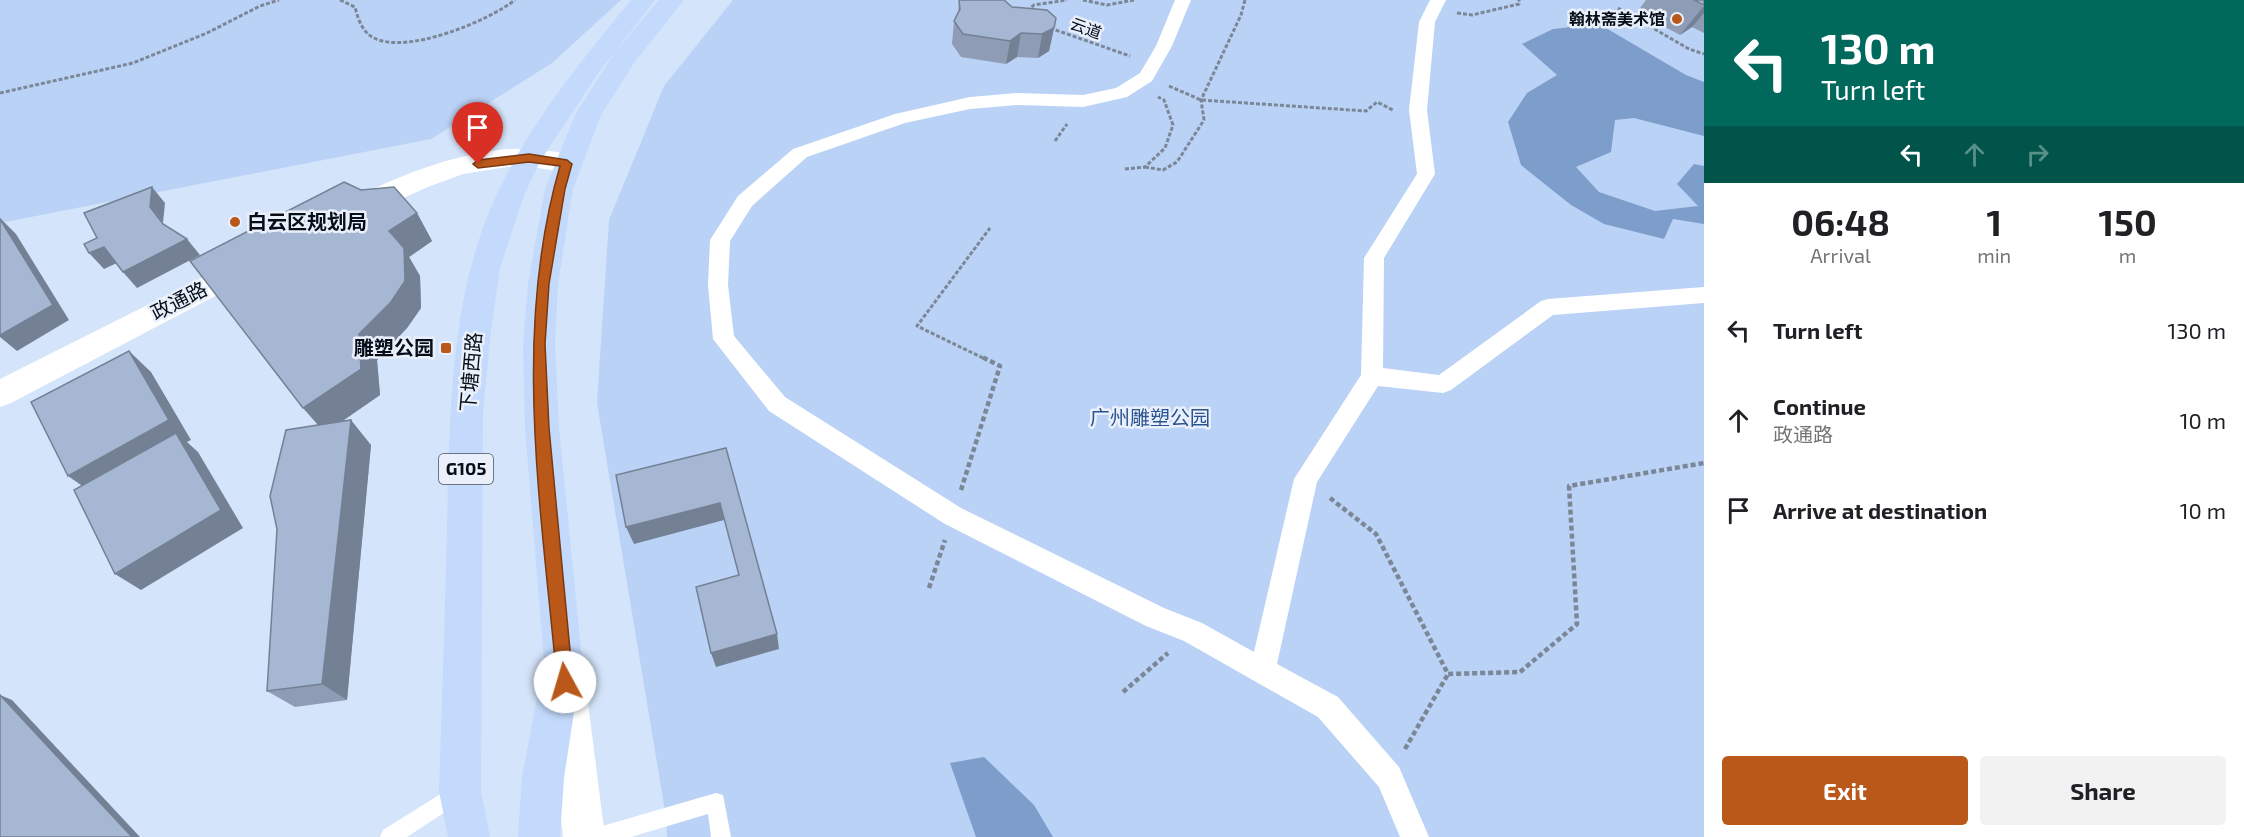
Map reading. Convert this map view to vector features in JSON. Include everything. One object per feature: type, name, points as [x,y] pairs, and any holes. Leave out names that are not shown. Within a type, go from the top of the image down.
[{"type":"highway","name":"下塘西路","points":[[469,837],[460,790],[467,412],[474,331],[484,268],[510,195],[529,158],[588,69],[643,0]]},
{"type":"highway","points":[[539,837],[543,778],[563,660],[542,428],[538,344],[543,284],[559,189],[588,115],[624,58],[672,0]]},
{"type":"street","points":[[1183,0],[1164,46],[1145,74],[1121,93],[1083,102],[1017,99],[970,104],[901,118],[800,153],[745,201],[720,240],[718,285],[724,339],[777,404],[953,516],[1155,617],[1193,632],[1328,707],[1389,777],[1415,837]]},
{"type":"street","points":[[1263,670],[1306,479],[1371,376],[1374,258],[1426,174],[1418,110],[1427,22],[1435,6]]},
{"type":"street","points":[[328,224],[391,191],[438,173],[504,159],[529,158],[567,164]]},
{"type":"street","name":"政通路","points":[[0,394],[275,251]]},
{"type":"street","points":[[1371,376],[1443,384],[1548,307],[1704,295]]},
{"type":"street","points":[[563,660],[584,837]]},
{"type":"street","name":"下塘西路","points":[[456,837],[460,790]]},
{"type":"lane","points":[[390,837],[460,790]]},
{"type":"lane","points":[[599,837],[716,802],[721,837]]},
{"type":"path","points":[[0,93],[133,63],[207,33],[260,6],[279,0]]},
{"type":"path","points":[[340,0],[355,7],[361,28],[376,40],[398,41],[460,29],[500,12],[515,0]]},
{"type":"path","points":[[1019,17],[1034,5],[1067,0]]},
{"type":"path","points":[[1083,0],[1107,5],[1134,0]]},
{"type":"path","points":[[1125,169],[1145,167],[1163,170],[1178,162],[1204,120],[1201,100],[1241,15],[1245,0]]},
{"type":"path","points":[[1435,6],[1472,15],[1519,3],[1519,0]]},
{"type":"path","points":[[1618,8],[1689,49],[1704,54]]},
{"type":"path","name":"云道","points":[[1040,25],[1125,55],[1145,74]]},
{"type":"path","points":[[1145,74],[1201,100],[1366,111],[1377,102],[1394,111],[1399,94],[1405,102],[1410,90],[1420,93]]},
{"type":"path","points":[[1145,74],[1164,100],[1173,125],[1165,148],[1145,167]]},
{"type":"path","points":[[929,588],[999,366],[917,326],[990,228]]},
{"type":"path","points":[[1448,674],[1520,672],[1576,624],[1569,486],[1704,463]]},
{"type":"path","points":[[1306,479],[1376,534],[1448,674]]},
{"type":"path","points":[[1123,692],[1193,632]]},
{"type":"path","points":[[1389,777],[1448,674]]},
{"type":"green space","points":[[0,0],[621,0],[552,63],[431,139],[0,223]]},
{"type":"green space","name":"广州雕塑公园","points":[[733,0],[1704,0],[1704,837],[667,837],[666,817],[597,403],[609,220],[664,86]]},
{"type":"shaded area","points":[[1599,24],[1686,75],[1704,82],[1704,136],[1634,118],[1615,120],[1611,152],[1576,167],[1599,192],[1655,211],[1698,206],[1677,184],[1694,164],[1704,166],[1704,224],[1673,219],[1664,239],[1604,224],[1571,205],[1521,165],[1508,122],[1527,93],[1557,75],[1522,44],[1553,29]]},
{"type":"shaded area","points":[[984,757],[1034,805],[1053,837],[976,837],[950,763]]},
{"type":"building","points":[[959,0],[1004,0],[1012,7],[1047,10],[1056,18],[1054,28],[1042,34],[1021,33],[1010,41],[963,34],[954,21],[960,9]]},
{"type":"building","points":[[1694,0],[1704,0],[1704,5]]},
{"type":"building","points":[[344,182],[361,190],[394,187],[417,213],[389,231],[404,248],[405,281],[391,302],[359,334],[361,369],[303,408],[190,261]]},
{"type":"building","points":[[152,187],[150,207],[163,224],[187,239],[123,272],[104,247],[89,253],[84,244],[97,238],[84,213]]},
{"type":"building","points":[[0,219],[53,305],[0,335]]},
{"type":"building","points":[[129,351],[169,420],[68,476],[31,402]]},
{"type":"building","points":[[351,420],[322,684],[267,691],[277,529],[270,496],[286,430]]},
{"type":"building","points":[[176,433],[221,510],[115,574],[74,490]]},
{"type":"building","points":[[726,448],[777,634],[711,653],[696,587],[739,575],[720,503],[626,527],[616,475]]},
{"type":"building","points":[[0,695],[132,837],[0,837]]},
{"type":"place","name":"翰林斋美术馆","points":[[1677,19]]},
{"type":"place","name":"白云区规划局","points":[[235,222]]},
{"type":"place","name":"雕塑公园","points":[[446,348]]},
{"type":"route","points":[[478,164],[504,159],[529,158],[567,164],[559,189],[543,284],[538,344],[542,428],[565,682]]}]
